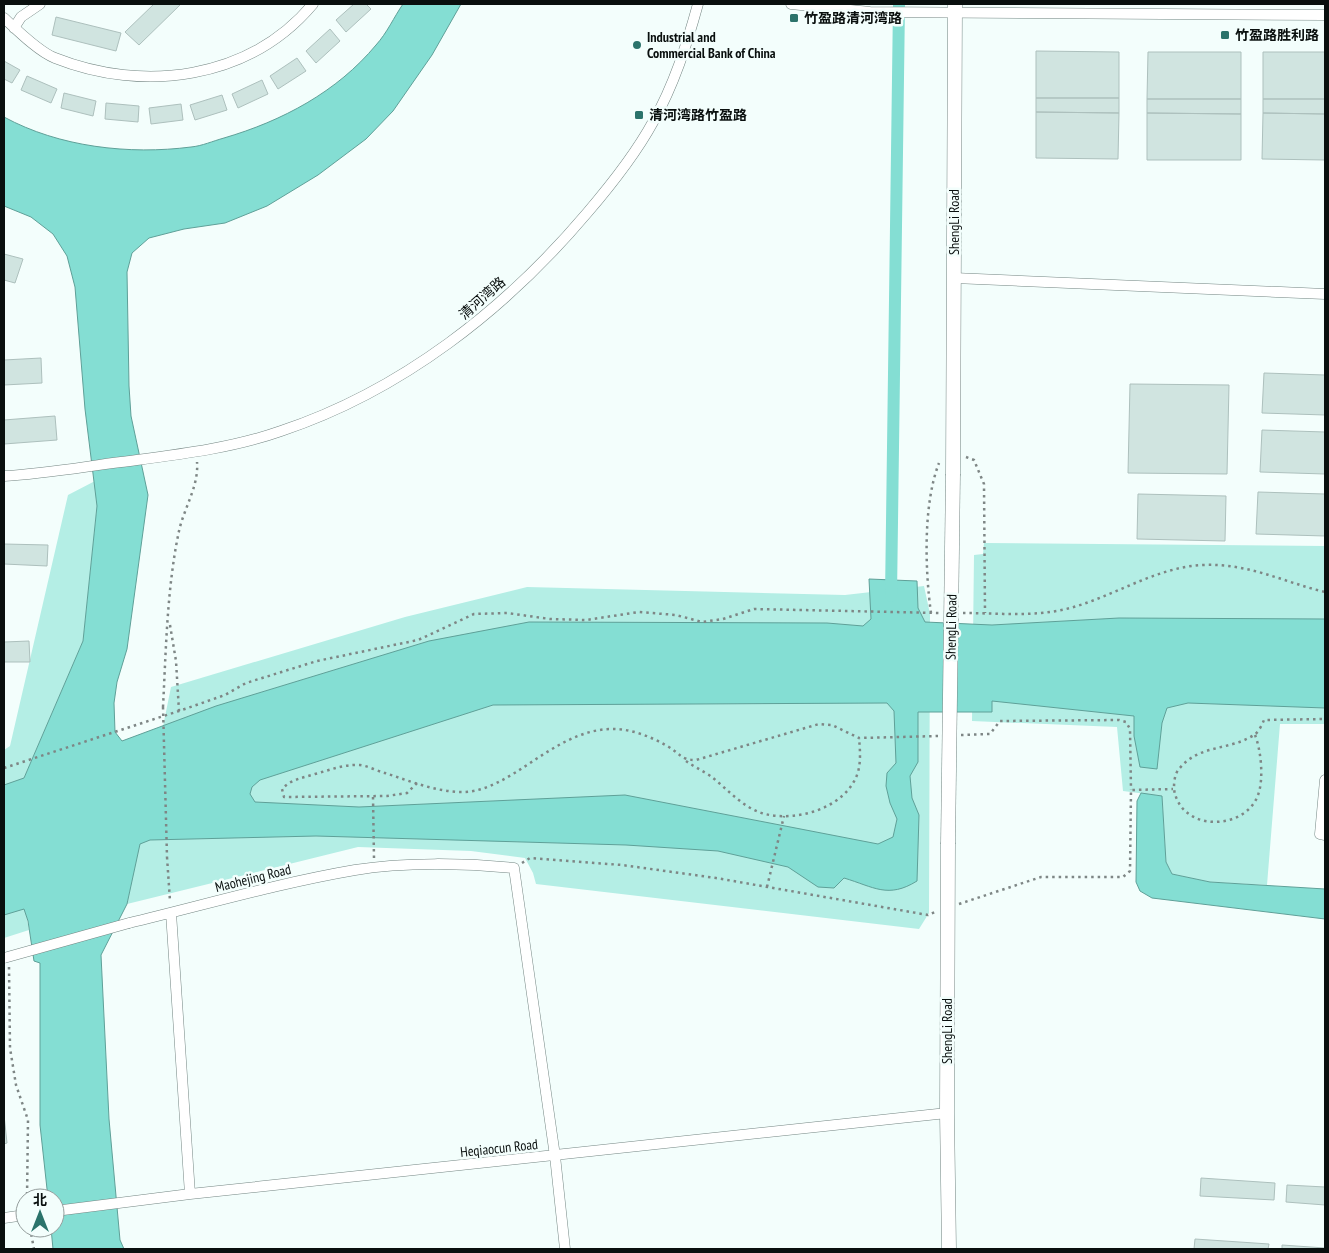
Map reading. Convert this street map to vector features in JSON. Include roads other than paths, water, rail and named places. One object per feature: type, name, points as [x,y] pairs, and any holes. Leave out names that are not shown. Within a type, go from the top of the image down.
[{"type":"main road","name":"ShengLi Road","points":[[949,1249],[946,1113],[953,474],[955,8]]},
{"type":"street","points":[[14,28],[21,16],[40,4]]},
{"type":"street","points":[[4,18],[53,58],[119,76],[173,77],[212,69],[252,53],[300,19],[313,4]]},
{"type":"street","name":"清河湾路","points":[[4,476],[153,458],[196,451],[278,432],[318,418],[355,400],[430,357],[495,307],[566,238],[629,160],[653,123],[669,90],[698,4]]},
{"type":"street","points":[[791,4],[870,12],[921,13],[955,8],[1325,15]]},
{"type":"street","points":[[954,278],[1325,294]]},
{"type":"street","points":[[1325,780],[1320,834],[1325,835]]},
{"type":"street","name":"Maohejing Road","points":[[6,961],[129,923],[314,878],[375,868],[488,865],[514,868],[555,1156]]},
{"type":"street","points":[[171,913],[190,1194]]},
{"type":"street","name":"Heqiaocun Road","points":[[65,1210],[190,1194],[946,1113]]},
{"type":"street","points":[[555,1156],[565,1249]]},
{"type":"water","points":[[403,4],[461,4],[432,55],[393,111],[366,139],[318,175],[267,206],[225,223],[184,229],[149,238],[132,253],[127,272],[129,386],[131,416],[148,495],[127,649],[117,682],[114,703],[115,732],[122,741],[216,706],[429,641],[529,622],[827,623],[863,626],[871,619],[869,579],[917,581],[918,608],[925,622],[992,625],[1119,618],[1325,619],[1325,708],[1188,703],[1167,708],[1162,723],[1157,769],[1140,767],[1134,736],[1134,716],[992,701],[992,712],[918,712],[918,762],[910,776],[912,798],[919,815],[917,881],[898,889],[881,890],[844,878],[834,888],[818,887],[788,867],[718,851],[626,845],[316,836],[150,840],[140,844],[127,904],[101,955],[109,1119],[120,1240],[124,1249],[53,1249],[52,1238],[65,1238],[65,1188],[47,1188],[40,1125],[40,963],[34,961],[28,921],[24,909],[4,915],[4,785],[24,778],[83,641],[97,506],[85,409],[75,287],[67,256],[53,234],[31,217],[4,206],[4,117],[48,135],[71,142],[95,146],[143,150],[203,145],[267,123],[307,103],[326,91],[361,62],[387,30]],"holes":[[[887,703],[894,711],[896,763],[887,773],[886,786],[890,803],[897,819],[893,837],[878,844],[625,795],[359,807],[255,802],[250,794],[252,787],[260,780],[493,705]]]},
{"type":"water","points":[[1141,793],[1162,796],[1166,862],[1172,874],[1210,882],[1325,889],[1325,919],[1152,898],[1140,891],[1136,882],[1137,801]]},
{"type":"waterway","points":[[891,596],[899,4]]},
{"type":"place","name":"竹盈路清河湾路","points":[[794,18]]},
{"type":"place","name":"竹盈路胜利路","points":[[1225,35]]},
{"type":"place","name":"Industrial and Commercial Bank of China","points":[[637,45]]},
{"type":"place","name":"清河湾路竹盈路","points":[[639,115]]}]
